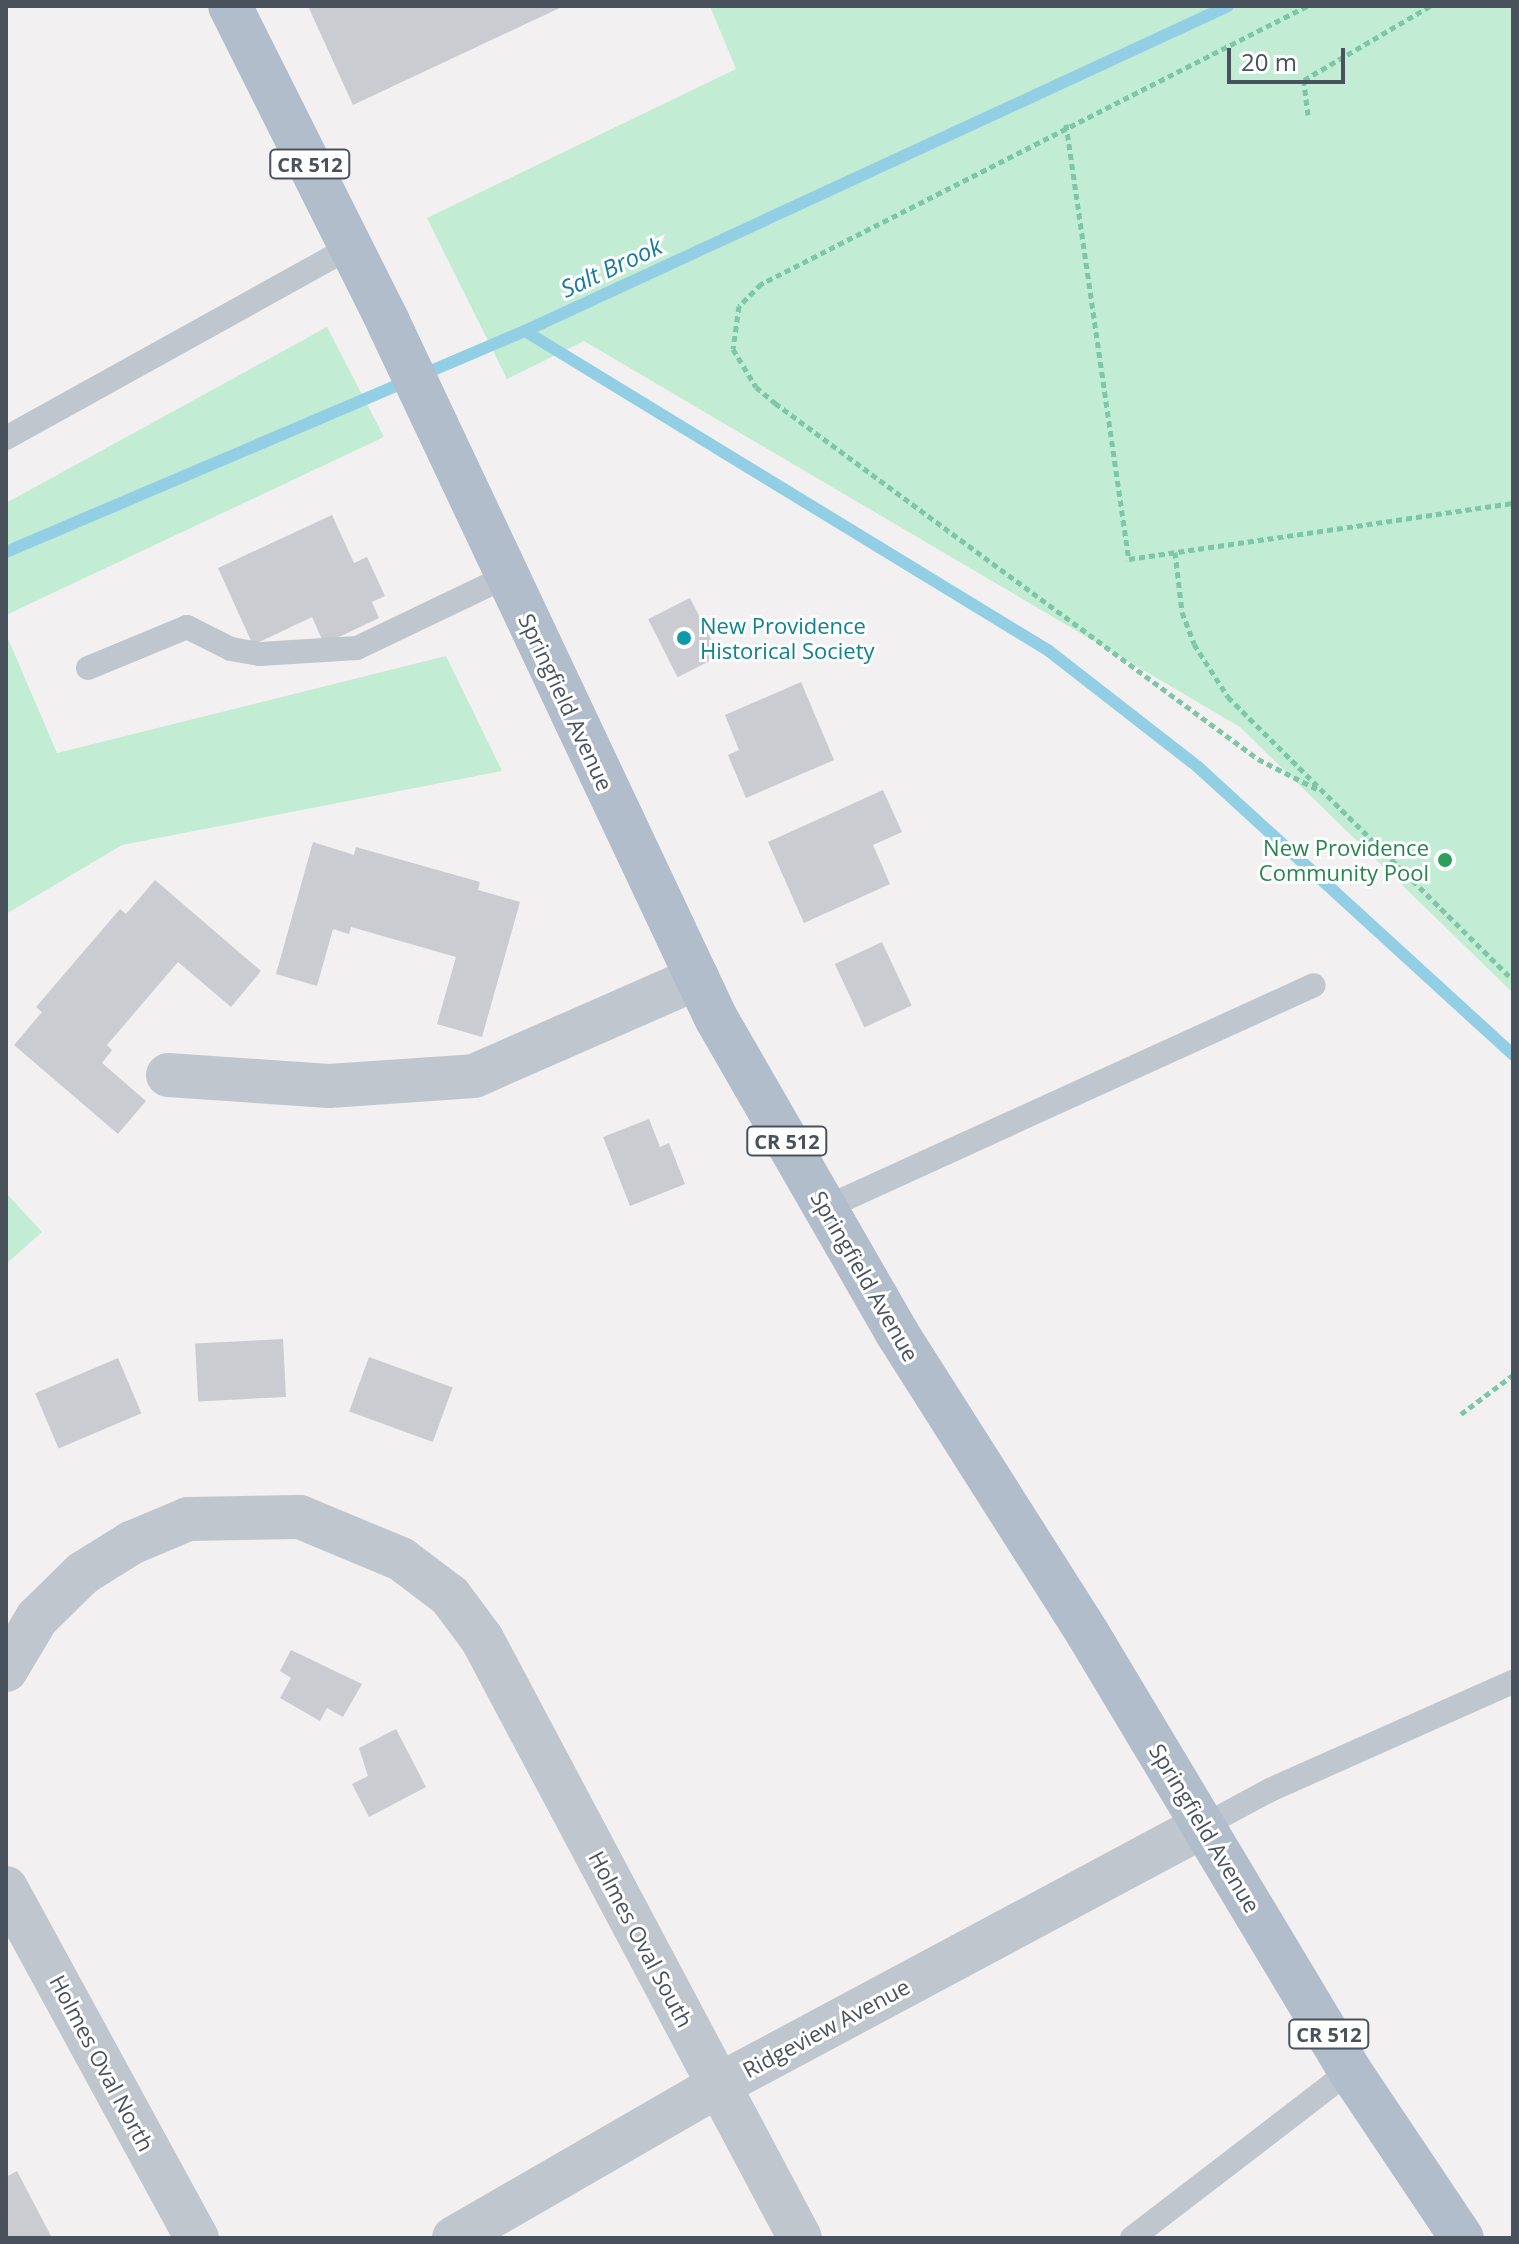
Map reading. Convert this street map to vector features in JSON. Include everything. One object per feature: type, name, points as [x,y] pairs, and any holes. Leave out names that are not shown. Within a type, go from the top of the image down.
[{"type":"main road","name":"Springfield Avenue","points":[[230,6],[388,322],[697,978],[825,1208],[1350,2071],[1462,2238]]},
{"type":"street","points":[[168,1075],[329,1086],[474,1076],[697,978]]},
{"type":"street","name":"Holmes Oval South","points":[[6,1670],[37,1618],[83,1573],[131,1543],[188,1519],[300,1517],[355,1536],[401,1559],[450,1596],[482,1639],[800,2238]]},
{"type":"street","name":"Ridgeview Avenue","points":[[454,2238],[719,2085],[1203,1826]]},
{"type":"street","name":"Holmes Oval North","points":[[6,1888],[197,2238]]},
{"type":"lane","points":[[6,438],[351,247]]},
{"type":"lane","points":[[88,668],[187,627],[231,649],[260,654],[357,648],[507,576]]},
{"type":"lane","points":[[825,1208],[1314,985]]},
{"type":"lane","points":[[1203,1826],[1270,1790],[1513,1682]]},
{"type":"lane","points":[[1132,2238],[1350,2071]]},
{"type":"path","points":[[1307,6],[1066,123],[761,284],[739,306],[733,349],[756,387],[775,403],[1258,759],[1317,789]]},
{"type":"path","points":[[1308,115],[1304,80],[1430,6]]},
{"type":"path","points":[[1066,123],[1129,559],[1513,503]]},
{"type":"path","points":[[1175,552],[1182,612],[1209,669],[1317,789],[1513,980]]},
{"type":"path","points":[[1461,1414],[1513,1375]]},
{"type":"green space","points":[[710,6],[1513,6],[1513,993],[1240,727],[584,341],[507,379],[427,218],[736,69]]},
{"type":"green space","points":[[327,327],[384,437],[6,615],[6,503]]},
{"type":"green space","points":[[6,634],[57,753],[446,656],[502,771],[122,845],[6,914]]},
{"type":"green space","points":[[6,1193],[42,1232],[6,1264]]},
{"type":"building","points":[[308,6],[564,6],[353,105]]},
{"type":"building","points":[[332,515],[354,563],[367,557],[385,596],[372,602],[379,618],[324,644],[312,617],[253,645],[218,568]]},
{"type":"building","name":"New Providence Historical Society","points":[[690,598],[720,656],[678,677],[648,619]]},
{"type":"building","points":[[801,682],[834,760],[746,798],[728,755],[739,750],[725,715]]},
{"type":"building","points":[[883,790],[902,832],[873,845],[890,884],[804,923],[768,842]]},
{"type":"building","points":[[313,842],[354,855],[356,847],[480,882],[478,890],[520,902],[482,1037],[437,1024],[456,957],[351,927],[349,934],[333,929],[317,986],[276,974]]},
{"type":"building","points":[[155,880],[261,971],[231,1007],[178,962],[107,1045],[112,1050],[102,1063],[146,1101],[118,1134],[14,1045],[42,1012],[36,1007],[120,909],[126,914]]},
{"type":"building","points":[[882,942],[912,1005],[864,1027],[835,964]]},
{"type":"building","points":[[649,1119],[660,1147],[669,1143],[685,1184],[630,1206],[603,1137]]},
{"type":"building","points":[[283,1339],[286,1397],[198,1402],[195,1344]]},
{"type":"building","points":[[369,1357],[453,1387],[433,1442],[349,1412]]},
{"type":"building","points":[[118,1358],[141,1413],[59,1448],[35,1393]]},
{"type":"building","points":[[291,1650],[362,1684],[343,1717],[327,1708],[320,1721],[280,1698],[291,1678],[280,1671]]},
{"type":"building","points":[[396,1729],[426,1787],[369,1817],[352,1784],[368,1776],[359,1748]]},
{"type":"building","points":[[17,2171],[52,2238],[6,2238],[6,2177]]},
{"type":"waterway","name":"Salt Brook","points":[[6,552],[525,331],[1228,6]]},
{"type":"waterway","points":[[525,331],[1049,651],[1198,767],[1513,1055]]},
{"type":"place","name":"New Providence Historical Society","points":[[684,638]]},
{"type":"place","name":"New Providence Community Pool","points":[[1445,860]]}]
